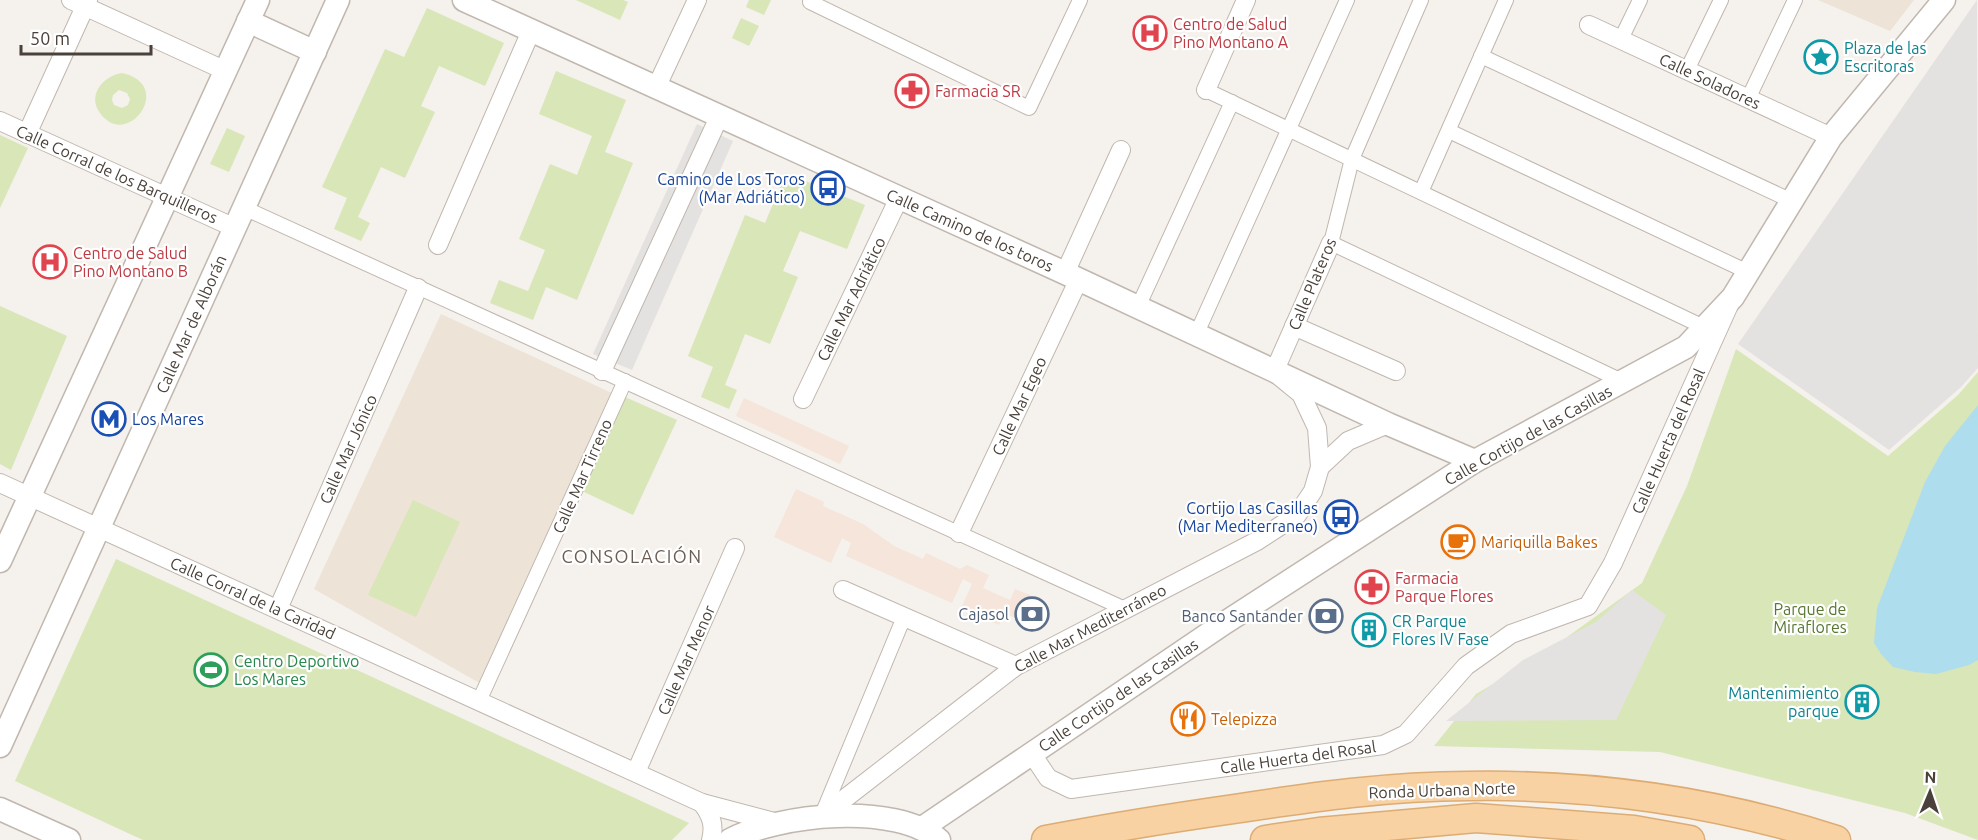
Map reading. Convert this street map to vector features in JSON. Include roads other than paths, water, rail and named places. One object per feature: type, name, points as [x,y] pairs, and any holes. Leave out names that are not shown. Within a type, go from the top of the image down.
[{"type":"main road","name":"Ronda Urbana Norte","points":[[1046,840],[1118,826],[1289,800],[1389,789],[1468,786],[1559,787],[1641,795],[1726,810],[1791,825],[1836,840]]},
{"type":"main road","name":"Ronda Urbana Norte","points":[[1265,840],[1319,832],[1476,818],[1634,830],[1690,840]]},
{"type":"street","points":[[0,561],[258,0]]},
{"type":"street","name":"Calle Mar de Alborán","points":[[0,746],[338,0]]},
{"type":"street","name":"Calle Camino de los toros","points":[[464,0],[1072,276],[1388,424],[1475,461]]},
{"type":"street","points":[[656,88],[697,0]]},
{"type":"street","points":[[810,2],[1029,108],[1080,0]]},
{"type":"street","points":[[1246,0],[1206,90],[1710,330]]},
{"type":"street","points":[[1196,335],[1347,0]]},
{"type":"street","name":"Calle Plateros","points":[[1274,372],[1331,243],[1352,159],[1421,0]]},
{"type":"street","points":[[1421,192],[1506,0]]},
{"type":"street","points":[[1621,39],[1640,0]]},
{"type":"street","points":[[1687,70],[1721,0]]},
{"type":"street","points":[[1748,99],[1795,0]]},
{"type":"street","name":"Calle Cortijo de las Casillas","points":[[931,834],[1032,754],[1223,624],[1475,461],[1624,382],[1686,347],[1710,330],[1733,297],[1831,137],[1944,0]]},
{"type":"street","points":[[27,134],[81,2],[226,71]]},
{"type":"street","points":[[248,21],[315,52]]},
{"type":"street","name":"Calle Soladores","points":[[1589,25],[1831,137]]},
{"type":"street","points":[[438,245],[531,30]]},
{"type":"street","points":[[1481,56],[1792,201]]},
{"type":"street","points":[[1138,307],[1232,102]]},
{"type":"street","points":[[602,371],[719,117]]},
{"type":"street","name":"Calle Corral de los Barquilleros","points":[[0,121],[167,197],[239,218]]},
{"type":"street","points":[[1449,131],[1748,272]]},
{"type":"street","name":"Calle Mar Egeo","points":[[958,533],[1072,276],[1121,150]]},
{"type":"street","name":"Calle Mar Adriático","points":[[803,399],[899,198]]},
{"type":"street","points":[[239,218],[418,288],[1125,609]]},
{"type":"street","points":[[1331,243],[1624,382]]},
{"type":"street","name":"Calle Mar Jónico","points":[[278,609],[418,288]]},
{"type":"street","points":[[1294,326],[1396,371]]},
{"type":"street","name":"Calle Huerta del Rosal","points":[[1032,754],[1048,778],[1071,789],[1383,745],[1406,734],[1466,666],[1502,640],[1511,634],[1588,606],[1613,563],[1710,330]]},
{"type":"street","name":"Calle Mar Mediterráneo","points":[[821,816],[1016,666],[1257,541],[1297,515],[1313,491],[1320,467],[1317,428],[1301,394],[1274,372]]},
{"type":"street","name":"Calle Mar Tirreno","points":[[479,701],[625,381]]},
{"type":"street","points":[[1320,467],[1348,441],[1388,424]]},
{"type":"street","name":"Calle Corral de la Caridad","points":[[0,483],[702,802],[742,815],[782,824]]},
{"type":"street","name":"Calle Mar Menor","points":[[636,772],[735,548]]},
{"type":"street","points":[[843,590],[1016,666]]},
{"type":"street","points":[[821,816],[904,617]]},
{"type":"street","points":[[702,802],[711,816],[713,830],[711,840]]},
{"type":"street","points":[[0,809],[69,840]]},
{"type":"street","points":[[730,840],[741,834],[821,816],[875,816],[931,834]]},
{"type":"water","points":[[1978,405],[1978,660],[1969,665],[1936,674],[1893,667],[1874,643],[1877,608],[1925,482],[1945,446]]},
{"type":"place","name":"Centro de Salud Pino Montano A","points":[[1150,33]]},
{"type":"place","name":"Plaza de las Escritoras","points":[[1821,57]]},
{"type":"place","name":"Farmacia SR","points":[[912,91]]},
{"type":"place","name":"Camino de Los Toros (Mar Adriático)","points":[[828,188]]},
{"type":"place","name":"Centro de Salud Pino Montano B","points":[[50,262]]},
{"type":"place","name":"Los Mares","points":[[109,419]]},
{"type":"place","name":"Cortijo Las Casillas (Mar Mediterraneo)","points":[[1341,517]]},
{"type":"place","name":"Mariquilla Bakes","points":[[1458,542]]},
{"type":"place","name":"Farmacia Parque Flores","points":[[1372,587]]},
{"type":"place","name":"Cajasol","points":[[1032,614]]},
{"type":"place","name":"Banco Santander","points":[[1326,616]]},
{"type":"place","name":"CR Parque Flores IV Fase","points":[[1369,630]]},
{"type":"place","name":"Centro Deportivo Los Mares","points":[[211,670]]},
{"type":"place","name":"Mantenimiento parque","points":[[1862,702]]},
{"type":"place","name":"Telepizza","points":[[1188,719]]},
{"type":"district","name":"CONSOLACIÓN","points":[[632,556]]},
{"type":"park label","name":"Parque de Miraflores","points":[[1810,618]]}]
